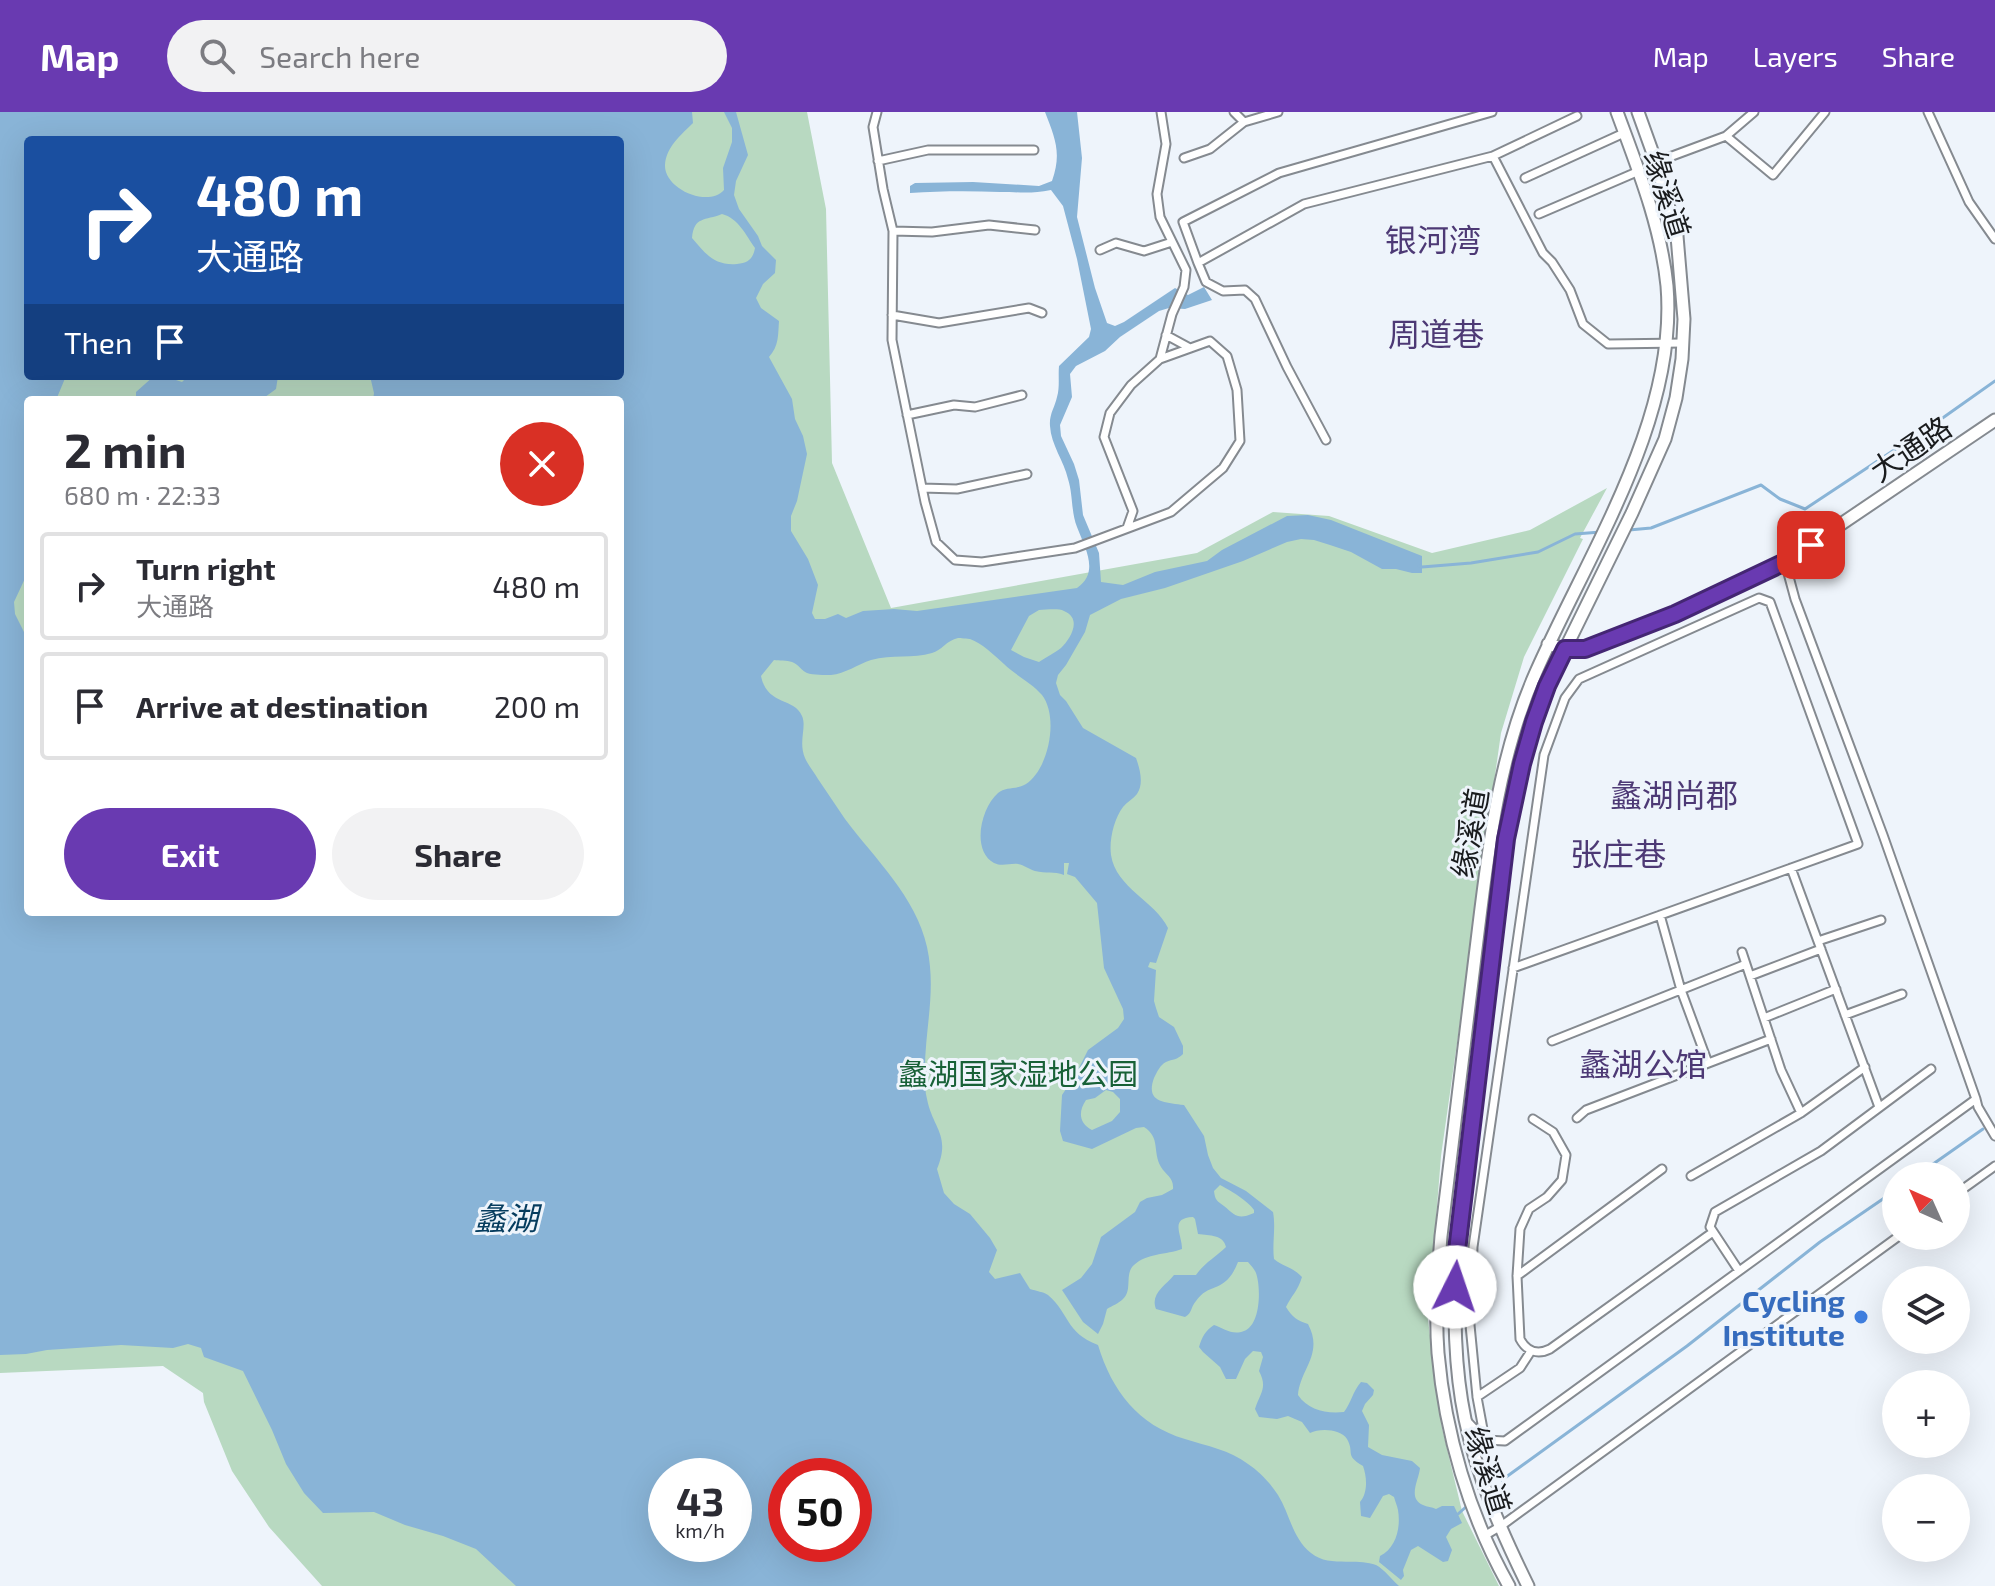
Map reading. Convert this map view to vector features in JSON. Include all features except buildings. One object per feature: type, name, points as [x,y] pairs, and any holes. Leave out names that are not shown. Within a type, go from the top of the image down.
[{"type":"main road","name":"缘溪道","points":[[1509,1586],[1484,1536],[1464,1481],[1443,1396],[1438,1349],[1438,1278],[1489,839],[1511,740],[1524,698],[1642,444],[1654,407],[1666,343],[1667,288],[1660,240],[1617,112]]},
{"type":"main road","name":"缘溪道","points":[[1528,1586],[1501,1526],[1465,1419],[1454,1315],[1456,1259],[1506,839],[1522,764],[1547,686],[1632,513],[1665,439],[1676,398],[1684,319],[1677,236],[1638,112]]},
{"type":"main road","name":"大通路","points":[[1548,644],[1565,649],[1585,649],[1675,614],[1785,562],[1995,420]]},
{"type":"street","points":[[877,112],[873,127],[893,231],[892,340],[936,542],[955,560],[982,562],[1075,548],[1171,512],[1223,468],[1240,441],[1237,390],[1227,356],[1210,341],[1160,359],[1131,385],[1110,413],[1104,437],[1133,511],[1149,520]]},
{"type":"street","points":[[1160,359],[1172,314],[1184,287],[1186,270],[1160,217],[1157,194],[1166,144],[1161,112]]},
{"type":"street","points":[[1234,112],[1244,122]]},
{"type":"street","points":[[1184,158],[1210,149],[1244,122],[1278,112]]},
{"type":"street","points":[[1326,440],[1255,299],[1245,290],[1223,291],[1206,282],[1183,222],[1279,173],[1492,112]]},
{"type":"street","points":[[1656,162],[1726,136],[1754,112]]},
{"type":"street","points":[[1726,136],[1773,175],[1825,112]]},
{"type":"street","points":[[1928,112],[1969,202],[1995,239]]},
{"type":"street","points":[[1198,263],[1304,204],[1493,156],[1577,116]]},
{"type":"street","points":[[1525,178],[1624,133]]},
{"type":"street","points":[[878,161],[928,150],[1034,150]]},
{"type":"street","points":[[1493,156],[1543,253],[1570,290],[1583,324],[1608,344],[1683,343]]},
{"type":"street","points":[[1539,214],[1639,171]]},
{"type":"street","points":[[893,231],[932,232],[989,225],[1035,230]]},
{"type":"street","points":[[1100,250],[1116,243],[1144,251],[1172,242]]},
{"type":"street","points":[[892,315],[939,323],[1029,308],[1042,313]]},
{"type":"street","points":[[1166,335],[1190,348]]},
{"type":"street","points":[[907,415],[954,405],[975,407],[1022,395]]},
{"type":"street","points":[[922,488],[957,489],[1027,474]]},
{"type":"street","points":[[1127,528],[1133,511]]},
{"type":"street","points":[[1785,562],[1795,599],[1883,835],[1978,1107],[1995,1136]]},
{"type":"street","points":[[1485,1440],[1470,1325],[1473,1247],[1513,968],[1544,755],[1565,698],[1579,679],[1759,598],[1770,602],[1858,844],[1513,968]]},
{"type":"street","points":[[1791,868],[1879,1107]]},
{"type":"street","points":[[1660,915],[1681,990],[1708,1063]]},
{"type":"street","points":[[1750,976],[1881,920]]},
{"type":"street","points":[[1742,952],[1781,1070],[1801,1113]]},
{"type":"street","points":[[1552,1041],[1746,964]]},
{"type":"street","points":[[1764,1018],[1836,989]]},
{"type":"street","points":[[1845,1015],[1902,994]]},
{"type":"street","points":[[1577,1118],[1586,1110],[1771,1039]]},
{"type":"street","points":[[1691,1176],[1801,1113],[1865,1067]]},
{"type":"street","points":[[1739,1271],[1710,1227],[1715,1212],[1821,1151],[1931,1069]]},
{"type":"street","points":[[1465,1419],[1485,1440],[1505,1441],[1976,1099]]},
{"type":"street","points":[[1533,1119],[1553,1132],[1566,1155],[1562,1180],[1547,1197],[1529,1209],[1520,1229],[1517,1276],[1520,1339],[1531,1351],[1541,1353],[1550,1349],[1713,1232]]},
{"type":"street","points":[[1970,1184],[1995,1166]]},
{"type":"street","points":[[1517,1276],[1662,1169]]},
{"type":"street","points":[[1484,1536],[1882,1248]]},
{"type":"street","points":[[1477,1397],[1520,1368],[1531,1351]]},
{"type":"green space","name":"蠡湖国家湿地公园","points":[[0,112],[807,112],[826,209],[832,463],[891,608],[1197,553],[1273,512],[1329,516],[1432,553],[1530,530],[1607,488],[1524,657],[1501,733],[1441,1156],[1428,1320],[1442,1428],[1462,1511],[1499,1586],[322,1586],[269,1527],[232,1471],[203,1393],[163,1366],[0,1373]]},
{"type":"water","name":"蠡湖","points":[[0,112],[692,112],[693,123],[675,142],[665,165],[667,174],[679,188],[708,197],[724,190],[723,168],[732,142],[732,128],[724,112],[736,112],[748,155],[736,181],[734,195],[762,246],[776,260],[775,273],[763,284],[756,298],[761,308],[779,321],[776,344],[769,357],[792,399],[807,454],[791,516],[791,531],[808,559],[818,585],[812,613],[815,619],[825,619],[838,614],[846,618],[863,611],[917,611],[1077,588],[1088,575],[1087,551],[1075,521],[1070,485],[1050,426],[1058,393],[1059,366],[1089,337],[1091,329],[1063,206],[1051,190],[910,193],[910,186],[915,183],[973,182],[1039,186],[1052,181],[1057,154],[1045,112],[1077,112],[1082,158],[1077,217],[1107,323],[1115,326],[1124,322],[1175,288],[1188,295],[1204,287],[1212,300],[1185,309],[1159,311],[1105,351],[1076,366],[1070,374],[1072,397],[1060,425],[1061,436],[1074,464],[1083,515],[1099,553],[1101,582],[1123,585],[1155,572],[1207,561],[1287,516],[1308,515],[1331,520],[1422,556],[1422,573],[1382,569],[1351,552],[1301,539],[1165,588],[1121,599],[1090,615],[1085,632],[1056,683],[1060,695],[1083,728],[1136,758],[1139,767],[1139,790],[1117,817],[1111,855],[1120,877],[1162,918],[1168,928],[1156,963],[1150,962],[1148,967],[1156,970],[1154,1001],[1159,1017],[1174,1027],[1183,1046],[1183,1054],[1164,1063],[1159,1069],[1152,1092],[1158,1100],[1184,1105],[1204,1136],[1213,1168],[1221,1178],[1246,1191],[1273,1212],[1274,1259],[1302,1277],[1286,1307],[1296,1318],[1308,1324],[1312,1335],[1312,1353],[1298,1395],[1312,1407],[1344,1412],[1361,1382],[1374,1390],[1362,1411],[1369,1425],[1368,1447],[1382,1455],[1412,1461],[1420,1468],[1415,1488],[1418,1502],[1436,1509],[1454,1506],[1462,1523],[1451,1529],[1446,1537],[1452,1550],[1448,1561],[1443,1562],[1418,1546],[1411,1550],[1401,1580],[1379,1562],[1380,1556],[1390,1548],[1396,1537],[1398,1508],[1394,1497],[1389,1494],[1383,1496],[1370,1518],[1361,1516],[1360,1502],[1366,1490],[1365,1475],[1363,1466],[1352,1456],[1347,1439],[1330,1430],[1310,1433],[1302,1422],[1288,1416],[1277,1419],[1259,1417],[1255,1409],[1263,1386],[1259,1371],[1263,1357],[1261,1352],[1253,1351],[1245,1359],[1236,1379],[1226,1379],[1220,1367],[1199,1347],[1204,1334],[1214,1325],[1240,1332],[1254,1321],[1259,1287],[1256,1273],[1248,1262],[1238,1262],[1228,1279],[1201,1295],[1185,1317],[1156,1309],[1157,1295],[1174,1275],[1196,1275],[1226,1247],[1219,1238],[1198,1234],[1193,1217],[1181,1220],[1179,1224],[1182,1249],[1151,1256],[1134,1265],[1129,1273],[1126,1295],[1107,1309],[1098,1334],[1083,1322],[1062,1290],[1081,1278],[1092,1264],[1101,1237],[1135,1212],[1140,1202],[1162,1195],[1173,1189],[1173,1185],[1158,1161],[1153,1136],[1144,1127],[1092,1149],[1063,1141],[1060,1131],[1062,1095],[1088,1050],[1118,1028],[1124,1019],[1123,1009],[1104,968],[1097,903],[1075,877],[1067,874],[1069,863],[1064,863],[1064,875],[1039,872],[1018,864],[994,863],[983,849],[983,818],[992,800],[1001,791],[1026,784],[1041,767],[1049,742],[1050,716],[1038,691],[970,639],[954,639],[925,655],[871,660],[831,675],[810,674],[792,662],[774,660],[761,676],[764,686],[774,697],[793,706],[802,716],[802,746],[806,761],[845,819],[904,895],[922,929],[931,980],[925,1090],[942,1140],[937,1169],[944,1193],[970,1214],[990,1238],[997,1250],[989,1272],[995,1279],[1020,1273],[1030,1289],[1048,1295],[1079,1334],[1098,1345],[1119,1391],[1141,1415],[1168,1433],[1226,1452],[1256,1470],[1278,1495],[1295,1533],[1311,1553],[1326,1560],[1376,1565],[1399,1586],[516,1586],[476,1549],[443,1536],[374,1512],[323,1513],[304,1493],[286,1464],[243,1371],[204,1357],[201,1348],[188,1344],[173,1348],[121,1345],[0,1355]],"holes":[[[722,214],[728,216],[755,248],[753,255],[744,263],[722,263],[701,249],[692,238],[698,223]],[[1039,610],[1061,610],[1070,615],[1074,624],[1059,650],[1039,662],[1011,650],[1029,616]],[[1106,1090],[1120,1099],[1120,1112],[1112,1121],[1092,1130],[1084,1124],[1082,1109],[1086,1100]],[[1220,1185],[1248,1203],[1254,1213],[1238,1216],[1218,1201],[1214,1191]]]},
{"type":"water","points":[[150,380],[277,380],[276,389],[266,396],[136,396],[136,392]]},
{"type":"waterway","points":[[1629,530],[1651,528],[1761,485],[1780,499],[1805,509],[1995,381]]},
{"type":"waterway","points":[[1419,566],[1471,563],[1538,552],[1575,534],[1601,532]]},
{"type":"waterway","points":[[1936,1162],[1983,1129]]},
{"type":"waterway","points":[[1502,1480],[1687,1346],[1820,1242],[1882,1200]]},
{"type":"waterway","points":[[1458,1514],[1467,1506]]},
{"type":"place","name":"Cycling Institute","points":[[1861,1317]]},
{"type":"district","name":"银河湾","points":[[1433,239]]},
{"type":"district","name":"周道巷","points":[[1436,333]]},
{"type":"district","name":"蠡湖尚郡","points":[[1674,794]]},
{"type":"district","name":"张庄巷","points":[[1618,853]]},
{"type":"district","name":"蠡湖公馆","points":[[1643,1063]]},
{"type":"route","points":[[1455,1287],[1506,839],[1522,764],[1547,686],[1565,649],[1585,649],[1675,614],[1785,562],[1811,545]]}]
